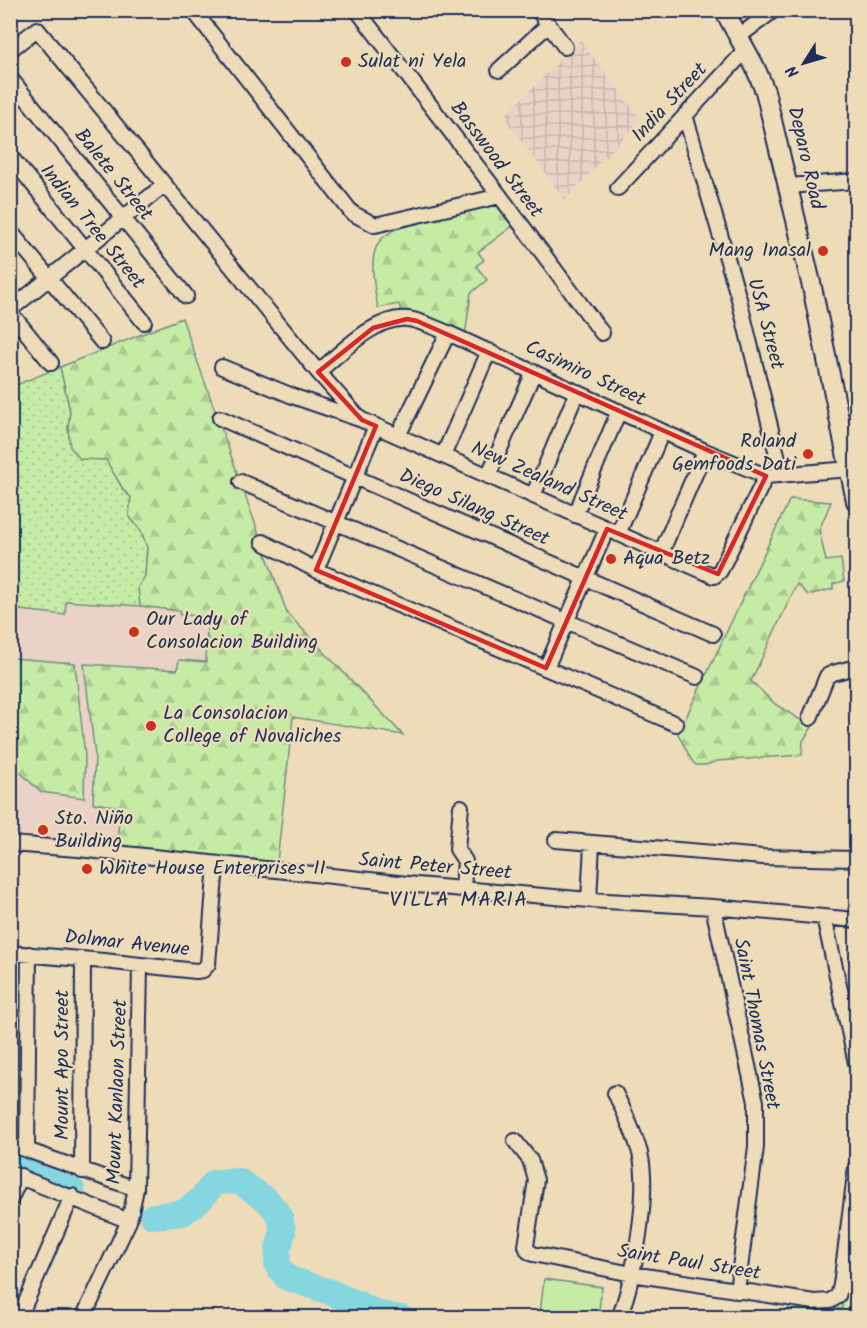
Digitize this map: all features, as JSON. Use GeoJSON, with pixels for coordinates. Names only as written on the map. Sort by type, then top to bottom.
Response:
{"type":"FeatureCollection","features":[{"type":"Feature","properties":{"kind":"main road","name":"Deparo Road"},"geometry":{"type":"LineString","coordinates":[[724,10],[765,91],[812,286],[856,501]]}},
{"type":"Feature","properties":{"kind":"street"},"geometry":{"type":"LineString","coordinates":[[193,10],[352,213],[375,225],[500,196]]}},
{"type":"Feature","properties":{"kind":"street","name":"Basswood Street"},"geometry":{"type":"LineString","coordinates":[[357,10],[602,333]]}},
{"type":"Feature","properties":{"kind":"street"},"geometry":{"type":"LineString","coordinates":[[538,10],[565,47]]}},
{"type":"Feature","properties":{"kind":"street","name":"India Street"},"geometry":{"type":"LineString","coordinates":[[620,185],[685,115],[742,44],[774,10]]}},
{"type":"Feature","properties":{"kind":"street"},"geometry":{"type":"LineString","coordinates":[[499,70],[548,25]]}},
{"type":"Feature","properties":{"kind":"street"},"geometry":{"type":"LineString","coordinates":[[10,50],[38,29],[318,372],[362,420]]}},
{"type":"Feature","properties":{"kind":"street","name":"Balete Street"},"geometry":{"type":"LineString","coordinates":[[10,78],[186,296]]}},
{"type":"Feature","properties":{"kind":"street","name":"USA Street"},"geometry":{"type":"LineString","coordinates":[[685,115],[739,299],[782,475]]}},
{"type":"Feature","properties":{"kind":"street","name":"Indian Tree Street"},"geometry":{"type":"LineString","coordinates":[[10,156],[144,322]]}},
{"type":"Feature","properties":{"kind":"street"},"geometry":{"type":"LineString","coordinates":[[788,186],[856,181]]}},
{"type":"Feature","properties":{"kind":"street"},"geometry":{"type":"LineString","coordinates":[[51,363],[10,311],[164,185]]}},
{"type":"Feature","properties":{"kind":"street"},"geometry":{"type":"LineString","coordinates":[[10,231],[102,342]]}},
{"type":"Feature","properties":{"kind":"street","name":"Casimiro Street"},"geometry":{"type":"LineString","coordinates":[[318,372],[374,328],[389,321],[407,319],[448,333],[662,432],[766,476],[850,469]]}},
{"type":"Feature","properties":{"kind":"street"},"geometry":{"type":"LineString","coordinates":[[398,436],[448,333]]}},
{"type":"Feature","properties":{"kind":"street"},"geometry":{"type":"LineString","coordinates":[[443,456],[489,351]]}},
{"type":"Feature","properties":{"kind":"street"},"geometry":{"type":"LineString","coordinates":[[222,366],[295,397],[362,420]]}},
{"type":"Feature","properties":{"kind":"street"},"geometry":{"type":"LineString","coordinates":[[488,476],[534,372]]}},
{"type":"Feature","properties":{"kind":"street"},"geometry":{"type":"LineString","coordinates":[[533,496],[577,392]]}},
{"type":"Feature","properties":{"kind":"street"},"geometry":{"type":"LineString","coordinates":[[575,515],[619,411]]}},
{"type":"Feature","properties":{"kind":"street","name":"Diego Silang Street"},"geometry":{"type":"LineString","coordinates":[[220,418],[713,634]]}},
{"type":"Feature","properties":{"kind":"street","name":"New Zealand Street"},"geometry":{"type":"LineString","coordinates":[[362,420],[714,576],[720,572],[766,476]]}},
{"type":"Feature","properties":{"kind":"street"},"geometry":{"type":"LineString","coordinates":[[315,570],[376,426]]}},
{"type":"Feature","properties":{"kind":"street"},"geometry":{"type":"LineString","coordinates":[[546,668],[585,578],[613,532],[662,432]]}},
{"type":"Feature","properties":{"kind":"street"},"geometry":{"type":"LineString","coordinates":[[661,553],[705,451]]}},
{"type":"Feature","properties":{"kind":"street"},"geometry":{"type":"LineString","coordinates":[[242,482],[697,677]]}},
{"type":"Feature","properties":{"kind":"street"},"geometry":{"type":"LineString","coordinates":[[263,542],[315,570],[676,724]]}},
{"type":"Feature","properties":{"kind":"street"},"geometry":{"type":"LineString","coordinates":[[810,718],[827,676],[856,667]]}},
{"type":"Feature","properties":{"kind":"street"},"geometry":{"type":"LineString","coordinates":[[461,807],[457,849],[465,861],[463,889]]}},
{"type":"Feature","properties":{"kind":"street"},"geometry":{"type":"LineString","coordinates":[[556,840],[763,857],[856,859]]}},
{"type":"Feature","properties":{"kind":"street","name":"Saint Peter Street"},"geometry":{"type":"LineString","coordinates":[[10,844],[463,889],[856,920]]}},
{"type":"Feature","properties":{"kind":"street"},"geometry":{"type":"LineString","coordinates":[[589,900],[592,844]]}},
{"type":"Feature","properties":{"kind":"street","name":"Dolmar Avenue"},"geometry":{"type":"LineString","coordinates":[[10,953],[203,970],[206,967],[216,864]]}},
{"type":"Feature","properties":{"kind":"street","name":"Saint Thomas Street"},"geometry":{"type":"LineString","coordinates":[[713,907],[756,1102],[756,1147],[737,1291]]}},
{"type":"Feature","properties":{"kind":"street"},"geometry":{"type":"LineString","coordinates":[[824,918],[856,1063]]}},
{"type":"Feature","properties":{"kind":"street"},"geometry":{"type":"LineString","coordinates":[[27,1150],[29,954]]}},
{"type":"Feature","properties":{"kind":"street","name":"Mount Apo Street"},"geometry":{"type":"LineString","coordinates":[[82,1171],[83,959]]}},
{"type":"Feature","properties":{"kind":"street","name":"Mount Kanlaon Street"},"geometry":{"type":"LineString","coordinates":[[83,1317],[129,1221],[136,1189],[140,965]]}},
{"type":"Feature","properties":{"kind":"street"},"geometry":{"type":"LineString","coordinates":[[615,1093],[628,1118],[640,1155],[644,1190],[632,1274],[619,1317]]}},
{"type":"Feature","properties":{"kind":"street","name":"Saint Paul Street"},"geometry":{"type":"LineString","coordinates":[[515,1141],[530,1160],[536,1180],[526,1246],[533,1254],[632,1274],[822,1303],[838,1296],[841,1285],[856,1167]]}},
{"type":"Feature","properties":{"kind":"street"},"geometry":{"type":"LineString","coordinates":[[10,1144],[136,1189]]}},
{"type":"Feature","properties":{"kind":"street"},"geometry":{"type":"LineString","coordinates":[[10,1200],[16,1174],[129,1221]]}},
{"type":"Feature","properties":{"kind":"street"},"geometry":{"type":"LineString","coordinates":[[19,1317],[72,1196]]}},
{"type":"Feature","properties":{"kind":"highlighted area"},"geometry":{"type":"Polygon","coordinates":[[[407,319],[417,321],[766,476],[718,574],[607,529],[546,668],[316,570],[376,426],[362,420],[318,372],[373,328],[407,319]]]}},
{"type":"Feature","properties":{"kind":"shaded area"},"geometry":{"type":"Polygon","coordinates":[[[580,40],[641,119],[565,200],[504,117],[580,40]]]}},
{"type":"Feature","properties":{"kind":"shaded area","name":"La Consolacion College of Novaliches"},"geometry":{"type":"Polygon","coordinates":[[[66,601],[203,612],[403,735],[293,717],[277,862],[11,838],[10,609],[65,615],[66,601]]]}},
{"type":"Feature","properties":{"kind":"green space"},"geometry":{"type":"Polygon","coordinates":[[[497,202],[514,225],[478,252],[484,260],[476,266],[487,280],[471,293],[465,336],[402,315],[399,304],[378,308],[373,258],[378,244],[386,235],[415,221],[497,202]]]}},
{"type":"Feature","properties":{"kind":"green space"},"geometry":{"type":"Polygon","coordinates":[[[182,318],[287,613],[403,735],[293,717],[277,862],[86,845],[87,836],[117,838],[121,807],[93,803],[95,756],[84,664],[177,670],[179,660],[206,662],[207,625],[205,616],[180,615],[180,611],[140,606],[138,587],[145,576],[147,547],[141,531],[129,516],[131,497],[124,491],[106,460],[80,459],[70,447],[68,428],[70,411],[60,367],[182,318]]]}},
{"type":"Feature","properties":{"kind":"green space"},"geometry":{"type":"Polygon","coordinates":[[[60,367],[70,411],[68,428],[80,459],[106,459],[124,491],[131,497],[129,516],[141,531],[147,547],[145,576],[139,587],[140,606],[66,601],[65,615],[11,609],[11,387],[60,367]]]}},
{"type":"Feature","properties":{"kind":"green space"},"geometry":{"type":"Polygon","coordinates":[[[790,499],[831,502],[819,530],[826,561],[841,559],[844,581],[833,584],[833,589],[808,595],[797,584],[751,681],[775,704],[812,727],[803,741],[802,755],[717,761],[706,765],[696,765],[678,734],[790,499]]]}},
{"type":"Feature","properties":{"kind":"green space"},"geometry":{"type":"Polygon","coordinates":[[[11,658],[75,663],[85,756],[84,798],[41,792],[11,764],[11,658]]]}},
{"type":"Feature","properties":{"kind":"green space"},"geometry":{"type":"Polygon","coordinates":[[[11,780],[18,797],[18,816],[11,815],[11,780]]]}},
{"type":"Feature","properties":{"kind":"green space"},"geometry":{"type":"Polygon","coordinates":[[[855,1201],[856,1317],[788,1318],[790,1303],[842,1309],[855,1201]]]}},
{"type":"Feature","properties":{"kind":"green space"},"geometry":{"type":"Polygon","coordinates":[[[544,1279],[602,1287],[598,1317],[563,1318],[540,1314],[544,1279]]]}},
{"type":"Feature","properties":{"kind":"waterway"},"geometry":{"type":"LineString","coordinates":[[10,1166],[72,1190]]}},
{"type":"Feature","properties":{"kind":"waterway"},"geometry":{"type":"LineString","coordinates":[[153,1216],[183,1213],[201,1199],[215,1182],[239,1181],[268,1201],[280,1216],[283,1232],[278,1249],[277,1265],[287,1278],[330,1292],[380,1314],[401,1318]]}},
{"type":"Feature","properties":{"kind":"place","name":"Sulat ni Yela"},"geometry":{"type":"Point","coordinates":[346,62]}},
{"type":"Feature","properties":{"kind":"place","name":"Mang Inasal"},"geometry":{"type":"Point","coordinates":[823,251]}},
{"type":"Feature","properties":{"kind":"place","name":"Roland Gemfoods Dati"},"geometry":{"type":"Point","coordinates":[808,454]}},
{"type":"Feature","properties":{"kind":"place","name":"Aqua Betz"},"geometry":{"type":"Point","coordinates":[611,559]}},
{"type":"Feature","properties":{"kind":"place","name":"Our Lady of Consolacion Building"},"geometry":{"type":"Point","coordinates":[134,632]}},
{"type":"Feature","properties":{"kind":"place","name":"La Consolacion College of Novaliches"},"geometry":{"type":"Point","coordinates":[151,726]}},
{"type":"Feature","properties":{"kind":"place","name":"Sto. Niño Building"},"geometry":{"type":"Point","coordinates":[43,830]}},
{"type":"Feature","properties":{"kind":"place","name":"White House Enterprises II"},"geometry":{"type":"Point","coordinates":[87,869]}},
{"type":"Feature","properties":{"kind":"district","name":"VILLA MARIA"},"geometry":{"type":"Point","coordinates":[459,900]}}]}
